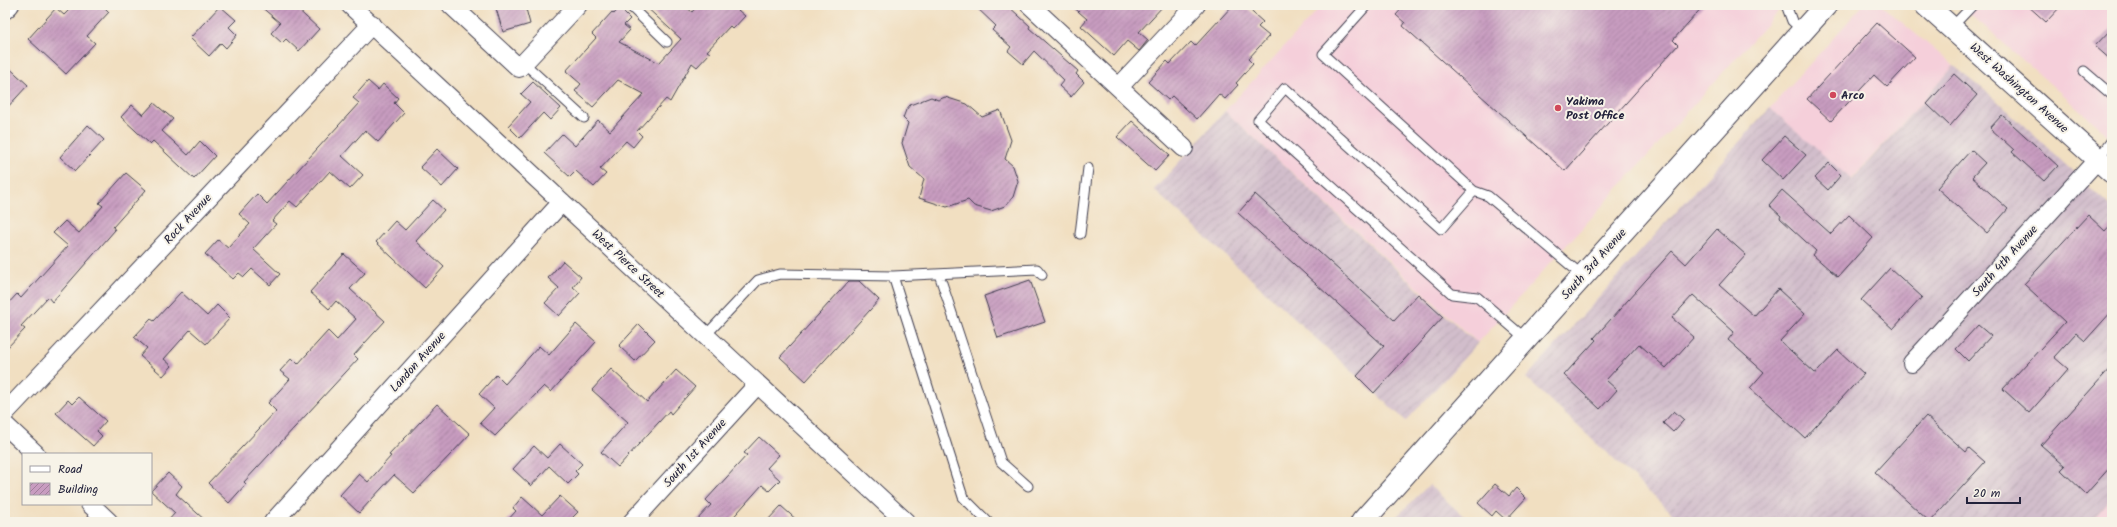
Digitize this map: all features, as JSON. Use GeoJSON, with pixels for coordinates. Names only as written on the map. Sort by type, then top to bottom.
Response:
{"type":"FeatureCollection","features":[{"type":"Feature","properties":{"kind":"street"},"geometry":{"type":"LineString","coordinates":[[5,10],[10,5]]}},
{"type":"Feature","properties":{"kind":"street","name":"West Pierce Street"},"geometry":{"type":"LineString","coordinates":[[350,5],[906,522]]}},
{"type":"Feature","properties":{"kind":"street"},"geometry":{"type":"LineString","coordinates":[[451,5],[519,68],[572,7]]}},
{"type":"Feature","properties":{"kind":"street"},"geometry":{"type":"LineString","coordinates":[[1030,5],[1184,148]]}},
{"type":"Feature","properties":{"kind":"street"},"geometry":{"type":"LineString","coordinates":[[1119,87],[1196,5]]}},
{"type":"Feature","properties":{"kind":"street","name":"South 3rd Avenue"},"geometry":{"type":"LineString","coordinates":[[1362,522],[1826,5]]}},
{"type":"Feature","properties":{"kind":"street","name":"West Washington Avenue"},"geometry":{"type":"LineString","coordinates":[[1926,5],[2105,165]]}},
{"type":"Feature","properties":{"kind":"street","name":"Rock Avenue"},"geometry":{"type":"LineString","coordinates":[[5,413],[372,24]]}},
{"type":"Feature","properties":{"kind":"street","name":"South 4th Avenue"},"geometry":{"type":"LineString","coordinates":[[1912,363],[2105,165]]}},
{"type":"Feature","properties":{"kind":"street","name":"Landon Avenue"},"geometry":{"type":"LineString","coordinates":[[273,522],[562,202]]}},
{"type":"Feature","properties":{"kind":"street","name":"South 1st Avenue"},"geometry":{"type":"LineString","coordinates":[[632,522],[757,385]]}},
{"type":"Feature","properties":{"kind":"street"},"geometry":{"type":"LineString","coordinates":[[5,425],[35,453]]}},
{"type":"Feature","properties":{"kind":"street"},"geometry":{"type":"LineString","coordinates":[[91,505],[110,522]]}},
{"type":"Feature","properties":{"kind":"lane"},"geometry":{"type":"LineString","coordinates":[[629,5],[668,42]]}},
{"type":"Feature","properties":{"kind":"lane"},"geometry":{"type":"LineString","coordinates":[[1367,5],[1323,54],[1474,191],[1488,196],[1583,276]]}},
{"type":"Feature","properties":{"kind":"lane"},"geometry":{"type":"LineString","coordinates":[[1786,5],[1792,21],[1802,31]]}},
{"type":"Feature","properties":{"kind":"lane"},"geometry":{"type":"LineString","coordinates":[[1951,28],[1973,5]]}},
{"type":"Feature","properties":{"kind":"lane"},"geometry":{"type":"LineString","coordinates":[[524,62],[584,118]]}},
{"type":"Feature","properties":{"kind":"lane"},"geometry":{"type":"LineString","coordinates":[[2084,70],[2112,95]]}},
{"type":"Feature","properties":{"kind":"lane"},"geometry":{"type":"LineString","coordinates":[[1474,191],[1441,229],[1284,88],[1258,120],[1452,294],[1477,297],[1526,339]]}},
{"type":"Feature","properties":{"kind":"lane"},"geometry":{"type":"LineString","coordinates":[[2105,165],[2112,140]]}},
{"type":"Feature","properties":{"kind":"lane"},"geometry":{"type":"LineString","coordinates":[[1080,234],[1088,168]]}},
{"type":"Feature","properties":{"kind":"lane"},"geometry":{"type":"LineString","coordinates":[[705,336],[758,280],[780,274],[893,276],[1037,269],[1042,275]]}},
{"type":"Feature","properties":{"kind":"lane"},"geometry":{"type":"LineString","coordinates":[[939,274],[1001,462],[1028,486]]}},
{"type":"Feature","properties":{"kind":"lane"},"geometry":{"type":"LineString","coordinates":[[893,276],[963,497],[988,522]]}},
{"type":"Feature","properties":{"kind":"shaded area"},"geometry":{"type":"Polygon","coordinates":[[[1322,5],[1784,5],[1478,343],[1225,111],[1322,5]]]}},
{"type":"Feature","properties":{"kind":"shaded area"},"geometry":{"type":"Polygon","coordinates":[[[1863,5],[1881,5],[1954,66],[1851,180],[1770,108],[1863,5]]]}},
{"type":"Feature","properties":{"kind":"shaded area"},"geometry":{"type":"Polygon","coordinates":[[[1960,5],[2112,5],[2112,14],[2110,16],[2112,19],[2112,138],[1960,5]]]}},
{"type":"Feature","properties":{"kind":"shaded area"},"geometry":{"type":"Polygon","coordinates":[[[1954,66],[1992,96],[2112,208],[2112,497],[2090,522],[1681,522],[1526,378],[1770,108],[1852,180],[1954,66]]]}},
{"type":"Feature","properties":{"kind":"shaded area"},"geometry":{"type":"Polygon","coordinates":[[[1225,111],[1465,333],[1478,343],[1406,421],[1154,190],[1225,111]]]}},
{"type":"Feature","properties":{"kind":"shaded area"},"geometry":{"type":"Polygon","coordinates":[[[1429,485],[1470,522],[1391,522],[1429,485]]]}},
{"type":"Feature","properties":{"kind":"shaded area"},"geometry":{"type":"Polygon","coordinates":[[[2112,497],[2112,522],[2090,522],[2112,497]]]}},
{"type":"Feature","properties":{"kind":"building"},"geometry":{"type":"Polygon","coordinates":[[[74,5],[102,5],[109,12],[87,36],[95,43],[66,74],[28,39],[56,8],[64,15],[74,5]]]}},
{"type":"Feature","properties":{"kind":"building"},"geometry":{"type":"Polygon","coordinates":[[[259,5],[293,5],[319,29],[299,51],[286,39],[282,43],[271,33],[280,23],[259,5]]]}},
{"type":"Feature","properties":{"kind":"building"},"geometry":{"type":"Polygon","coordinates":[[[495,5],[525,5],[530,24],[503,32],[495,5]]]}},
{"type":"Feature","properties":{"kind":"building"},"geometry":{"type":"Polygon","coordinates":[[[644,5],[684,5],[692,12],[698,5],[732,5],[745,16],[733,29],[730,26],[707,51],[710,53],[697,67],[692,63],[670,102],[666,99],[637,131],[642,136],[633,147],[626,141],[600,169],[606,174],[594,187],[576,171],[570,177],[544,153],[562,134],[575,146],[598,120],[610,131],[644,94],[618,80],[593,107],[575,91],[581,84],[566,71],[596,38],[592,34],[612,12],[614,14],[619,8],[630,19],[624,25],[630,30],[619,42],[659,63],[681,39],[644,5]]]}},
{"type":"Feature","properties":{"kind":"building"},"geometry":{"type":"Polygon","coordinates":[[[974,5],[1007,5],[1030,26],[1029,28],[1078,71],[1076,74],[1084,82],[1071,97],[1059,86],[1064,80],[1034,51],[1023,64],[1008,51],[1011,47],[992,30],[996,26],[974,5]]]}},
{"type":"Feature","properties":{"kind":"building"},"geometry":{"type":"Polygon","coordinates":[[[1071,5],[1164,5],[1139,32],[1148,40],[1139,51],[1127,41],[1114,56],[1081,26],[1087,19],[1071,5]]]}},
{"type":"Feature","properties":{"kind":"building"},"geometry":{"type":"Polygon","coordinates":[[[1233,5],[1244,5],[1263,22],[1258,27],[1269,36],[1248,59],[1253,64],[1236,83],[1238,85],[1225,99],[1219,94],[1197,119],[1172,96],[1168,100],[1148,82],[1167,61],[1170,64],[1191,42],[1195,46],[1233,5]]]}},
{"type":"Feature","properties":{"kind":"building","name":"Yakima Post Office"},"geometry":{"type":"Polygon","coordinates":[[[1405,5],[1704,5],[1673,40],[1678,45],[1565,171],[1403,26],[1405,23],[1396,15],[1405,5]]]}},
{"type":"Feature","properties":{"kind":"building"},"geometry":{"type":"Polygon","coordinates":[[[2027,5],[2062,5],[2046,22],[2027,5]]]}},
{"type":"Feature","properties":{"kind":"building"},"geometry":{"type":"Polygon","coordinates":[[[220,6],[236,20],[229,27],[237,35],[226,48],[221,43],[209,56],[190,38],[220,6]]]}},
{"type":"Feature","properties":{"kind":"building"},"geometry":{"type":"Polygon","coordinates":[[[1877,23],[1915,57],[1887,87],[1874,75],[1831,121],[1807,99],[1877,23]]]}},
{"type":"Feature","properties":{"kind":"building"},"geometry":{"type":"Polygon","coordinates":[[[2112,28],[2112,61],[2095,46],[2112,28]]]}},
{"type":"Feature","properties":{"kind":"building"},"geometry":{"type":"Polygon","coordinates":[[[5,64],[28,85],[5,110],[5,64]]]}},
{"type":"Feature","properties":{"kind":"building"},"geometry":{"type":"Polygon","coordinates":[[[1954,74],[1977,95],[1950,126],[1927,104],[1954,74]]]}},
{"type":"Feature","properties":{"kind":"building"},"geometry":{"type":"Polygon","coordinates":[[[368,81],[378,90],[383,84],[398,98],[394,103],[404,113],[378,142],[365,130],[342,156],[363,175],[350,189],[330,171],[297,207],[290,201],[272,221],[276,224],[253,249],[280,274],[270,285],[252,269],[244,277],[239,273],[233,279],[205,254],[218,240],[228,248],[250,224],[239,214],[257,194],[267,204],[359,103],[353,98],[368,81]]]}},
{"type":"Feature","properties":{"kind":"building"},"geometry":{"type":"Polygon","coordinates":[[[533,82],[561,108],[550,120],[543,113],[520,138],[508,126],[530,102],[521,94],[533,82]]]}},
{"type":"Feature","properties":{"kind":"building"},"geometry":{"type":"Polygon","coordinates":[[[931,97],[938,100],[945,97],[967,104],[982,117],[1000,110],[1011,140],[1005,159],[1013,166],[1018,181],[1013,197],[1005,206],[991,211],[974,206],[968,200],[947,207],[919,198],[924,179],[910,167],[902,143],[908,123],[903,118],[910,105],[931,97]]]}},
{"type":"Feature","properties":{"kind":"building"},"geometry":{"type":"Polygon","coordinates":[[[154,103],[173,119],[162,131],[188,155],[200,141],[215,156],[194,179],[153,141],[150,144],[121,117],[132,105],[143,115],[154,103]]]}},
{"type":"Feature","properties":{"kind":"building"},"geometry":{"type":"Polygon","coordinates":[[[2002,115],[2058,166],[2044,181],[2012,152],[2014,150],[1990,128],[2002,115]]]}},
{"type":"Feature","properties":{"kind":"building"},"geometry":{"type":"Polygon","coordinates":[[[1132,121],[1170,155],[1155,171],[1117,137],[1132,121]]]}},
{"type":"Feature","properties":{"kind":"building"},"geometry":{"type":"Polygon","coordinates":[[[88,125],[104,140],[75,171],[60,157],[88,125]]]}},
{"type":"Feature","properties":{"kind":"building"},"geometry":{"type":"Polygon","coordinates":[[[1784,136],[1806,155],[1783,180],[1762,160],[1784,136]]]}},
{"type":"Feature","properties":{"kind":"building"},"geometry":{"type":"Polygon","coordinates":[[[437,149],[458,169],[442,187],[420,167],[437,149]]]}},
{"type":"Feature","properties":{"kind":"building"},"geometry":{"type":"Polygon","coordinates":[[[1971,150],[1985,163],[1972,177],[2008,209],[1987,233],[1937,188],[1971,150]]]}},
{"type":"Feature","properties":{"kind":"building"},"geometry":{"type":"Polygon","coordinates":[[[1829,163],[1841,175],[1828,190],[1815,178],[1829,163]]]}},
{"type":"Feature","properties":{"kind":"building"},"geometry":{"type":"Polygon","coordinates":[[[126,173],[146,190],[113,227],[115,230],[52,302],[48,297],[21,326],[25,329],[5,350],[5,307],[17,294],[21,298],[68,246],[53,233],[65,221],[79,233],[103,206],[99,203],[126,173]]]}},
{"type":"Feature","properties":{"kind":"building"},"geometry":{"type":"Polygon","coordinates":[[[1782,190],[1831,234],[1849,215],[1873,238],[1838,277],[1813,255],[1816,251],[1780,218],[1781,216],[1769,205],[1782,190]]]}},
{"type":"Feature","properties":{"kind":"building"},"geometry":{"type":"Polygon","coordinates":[[[1255,194],[1394,320],[1418,294],[1443,317],[1374,393],[1357,376],[1384,346],[1238,213],[1255,194]]]}},
{"type":"Feature","properties":{"kind":"building"},"geometry":{"type":"Polygon","coordinates":[[[433,200],[444,210],[416,241],[444,267],[425,288],[376,242],[395,221],[405,230],[433,200]]]}},
{"type":"Feature","properties":{"kind":"building"},"geometry":{"type":"Polygon","coordinates":[[[2088,215],[2105,231],[2112,223],[2112,311],[2085,341],[2076,333],[2054,357],[2068,369],[2029,413],[2003,389],[2065,322],[2024,284],[2088,215]]]}},
{"type":"Feature","properties":{"kind":"building"},"geometry":{"type":"Polygon","coordinates":[[[1717,229],[1746,255],[1719,285],[1754,316],[1778,289],[1805,314],[1780,341],[1815,373],[1838,350],[1864,374],[1805,438],[1750,388],[1764,372],[1728,340],[1734,332],[1693,295],[1672,318],[1694,337],[1666,368],[1639,344],[1606,380],[1617,390],[1600,409],[1564,375],[1596,340],[1594,338],[1672,251],[1686,264],[1717,229]]]}},
{"type":"Feature","properties":{"kind":"building"},"geometry":{"type":"Polygon","coordinates":[[[344,254],[365,273],[350,289],[385,321],[354,355],[358,359],[244,482],[246,484],[229,503],[208,483],[276,411],[268,403],[290,379],[280,371],[292,358],[298,364],[328,331],[337,340],[356,319],[336,301],[329,309],[310,292],[344,254]]]}},
{"type":"Feature","properties":{"kind":"building"},"geometry":{"type":"Polygon","coordinates":[[[563,261],[581,277],[573,287],[580,293],[559,316],[545,303],[559,288],[548,278],[563,261]]]}},
{"type":"Feature","properties":{"kind":"building"},"geometry":{"type":"Polygon","coordinates":[[[1890,268],[1922,297],[1893,329],[1861,300],[1890,268]]]}},
{"type":"Feature","properties":{"kind":"building"},"geometry":{"type":"Polygon","coordinates":[[[1030,280],[1045,322],[998,338],[984,296],[1030,280]]]}},
{"type":"Feature","properties":{"kind":"building"},"geometry":{"type":"Polygon","coordinates":[[[849,281],[859,281],[879,300],[806,381],[780,357],[849,281]]]}},
{"type":"Feature","properties":{"kind":"building"},"geometry":{"type":"Polygon","coordinates":[[[181,292],[207,316],[217,305],[230,318],[206,344],[190,330],[164,359],[172,366],[163,376],[140,356],[147,348],[134,337],[151,319],[154,321],[181,292]]]}},
{"type":"Feature","properties":{"kind":"building"},"geometry":{"type":"Polygon","coordinates":[[[576,324],[596,342],[551,392],[544,386],[495,436],[480,423],[494,408],[479,394],[496,375],[505,384],[539,346],[549,355],[576,324]]]}},
{"type":"Feature","properties":{"kind":"building"},"geometry":{"type":"Polygon","coordinates":[[[639,324],[655,340],[635,361],[619,346],[639,324]]]}},
{"type":"Feature","properties":{"kind":"building"},"geometry":{"type":"Polygon","coordinates":[[[1978,325],[1991,336],[1968,361],[1956,349],[1978,325]]]}},
{"type":"Feature","properties":{"kind":"building"},"geometry":{"type":"Polygon","coordinates":[[[2112,366],[2112,465],[2086,494],[2061,470],[2065,466],[2041,445],[2112,366]]]}},
{"type":"Feature","properties":{"kind":"building"},"geometry":{"type":"Polygon","coordinates":[[[611,369],[647,402],[676,370],[695,387],[671,414],[669,411],[618,467],[601,452],[628,422],[592,390],[611,369]]]}},
{"type":"Feature","properties":{"kind":"building"},"geometry":{"type":"Polygon","coordinates":[[[79,397],[106,421],[97,431],[102,436],[93,446],[56,413],[68,400],[72,404],[79,397]]]}},
{"type":"Feature","properties":{"kind":"building"},"geometry":{"type":"Polygon","coordinates":[[[437,404],[470,434],[414,493],[394,475],[359,513],[340,495],[359,474],[368,482],[391,456],[389,455],[437,404]]]}},
{"type":"Feature","properties":{"kind":"building"},"geometry":{"type":"Polygon","coordinates":[[[1674,411],[1684,420],[1673,432],[1663,423],[1674,411]]]}},
{"type":"Feature","properties":{"kind":"building"},"geometry":{"type":"Polygon","coordinates":[[[1926,416],[1966,452],[1969,448],[1985,462],[1930,522],[1875,472],[1926,416]]]}},
{"type":"Feature","properties":{"kind":"building"},"geometry":{"type":"Polygon","coordinates":[[[759,437],[779,455],[767,468],[780,480],[769,491],[762,485],[729,522],[695,522],[711,505],[706,500],[747,455],[744,453],[759,437]]]}},
{"type":"Feature","properties":{"kind":"building"},"geometry":{"type":"Polygon","coordinates":[[[560,444],[582,464],[575,471],[578,474],[568,484],[549,466],[531,486],[513,469],[534,446],[547,458],[560,444]]]}},
{"type":"Feature","properties":{"kind":"building"},"geometry":{"type":"Polygon","coordinates":[[[168,473],[182,486],[176,494],[207,522],[167,522],[175,513],[152,492],[152,490],[168,473]]]}},
{"type":"Feature","properties":{"kind":"building"},"geometry":{"type":"Polygon","coordinates":[[[1495,484],[1509,496],[1516,488],[1526,498],[1506,520],[1496,511],[1492,516],[1478,503],[1495,484]]]}},
{"type":"Feature","properties":{"kind":"building"},"geometry":{"type":"Polygon","coordinates":[[[560,496],[578,512],[568,522],[506,522],[516,511],[513,508],[522,497],[542,515],[560,496]]]}},
{"type":"Feature","properties":{"kind":"building"},"geometry":{"type":"Polygon","coordinates":[[[781,506],[799,522],[766,522],[781,506]]]}},
{"type":"Feature","properties":{"kind":"place","name":"Arco"},"geometry":{"type":"Point","coordinates":[1833,95]}},
{"type":"Feature","properties":{"kind":"place","name":"Yakima Post Office"},"geometry":{"type":"Point","coordinates":[1558,108]}}]}
